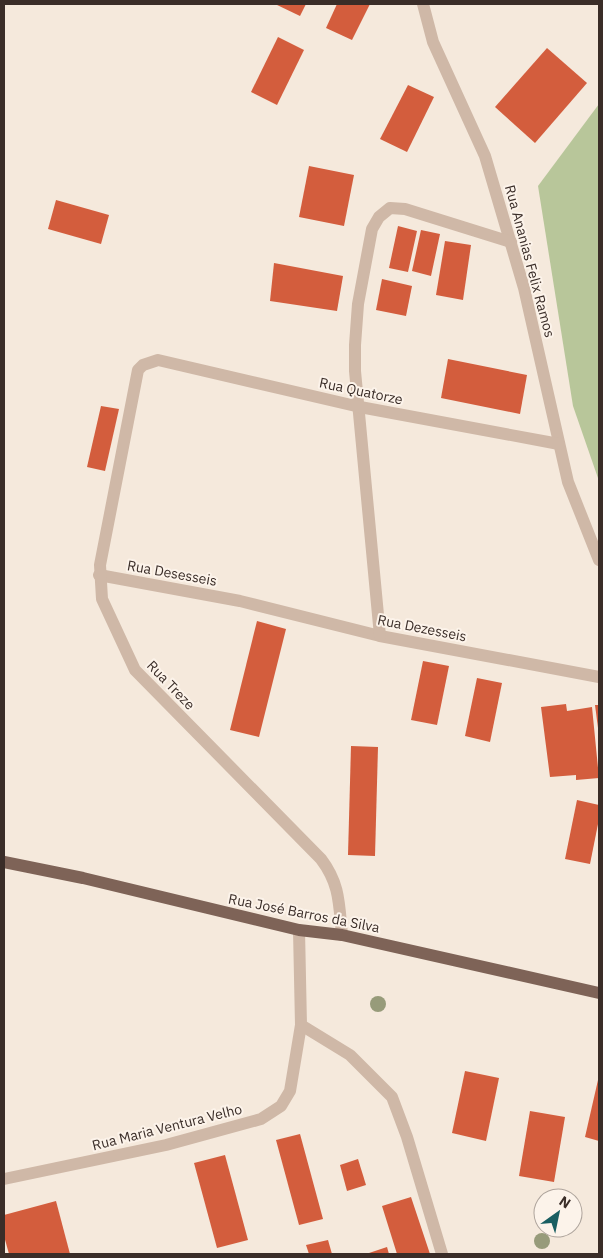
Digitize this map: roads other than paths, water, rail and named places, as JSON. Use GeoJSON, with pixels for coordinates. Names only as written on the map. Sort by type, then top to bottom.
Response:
{"type":"FeatureCollection","features":[{"type":"Feature","properties":{"kind":"main road","name":"Rua José Barros da Silva"},"geometry":{"type":"LineString","coordinates":[[4,862],[83,878],[299,930],[342,934],[599,993]]}},
{"type":"Feature","properties":{"kind":"street","name":"Rua Ananias Felix Ramos"},"geometry":{"type":"LineString","coordinates":[[423,4],[433,42],[485,156],[524,288],[568,482],[599,560]]}},
{"type":"Feature","properties":{"kind":"street"},"geometry":{"type":"LineString","coordinates":[[380,636],[360,407],[355,371],[358,304],[372,229],[379,217],[390,208],[405,209],[510,242]]}},
{"type":"Feature","properties":{"kind":"street","name":"Rua Quatorze"},"geometry":{"type":"LineString","coordinates":[[158,360],[360,407],[559,444]]}},
{"type":"Feature","properties":{"kind":"street","name":"Rua Treze"},"geometry":{"type":"LineString","coordinates":[[158,360],[143,365],[137,376],[99,576],[102,599],[135,670],[321,858],[331,872],[338,891],[342,934]]}},
{"type":"Feature","properties":{"kind":"street","name":"Rua Desesseis"},"geometry":{"type":"LineString","coordinates":[[99,576],[240,601]]}},
{"type":"Feature","properties":{"kind":"street","name":"Rua Dezesseis"},"geometry":{"type":"LineString","coordinates":[[240,601],[380,636],[599,677]]}},
{"type":"Feature","properties":{"kind":"street","name":"Rua Maria Ventura Velho"},"geometry":{"type":"LineString","coordinates":[[4,1179],[166,1145],[261,1119],[281,1106],[290,1091],[301,1026],[299,930]]}},
{"type":"Feature","properties":{"kind":"street"},"geometry":{"type":"LineString","coordinates":[[301,1026],[362,1064],[392,1098],[407,1137],[442,1254]]}}]}
